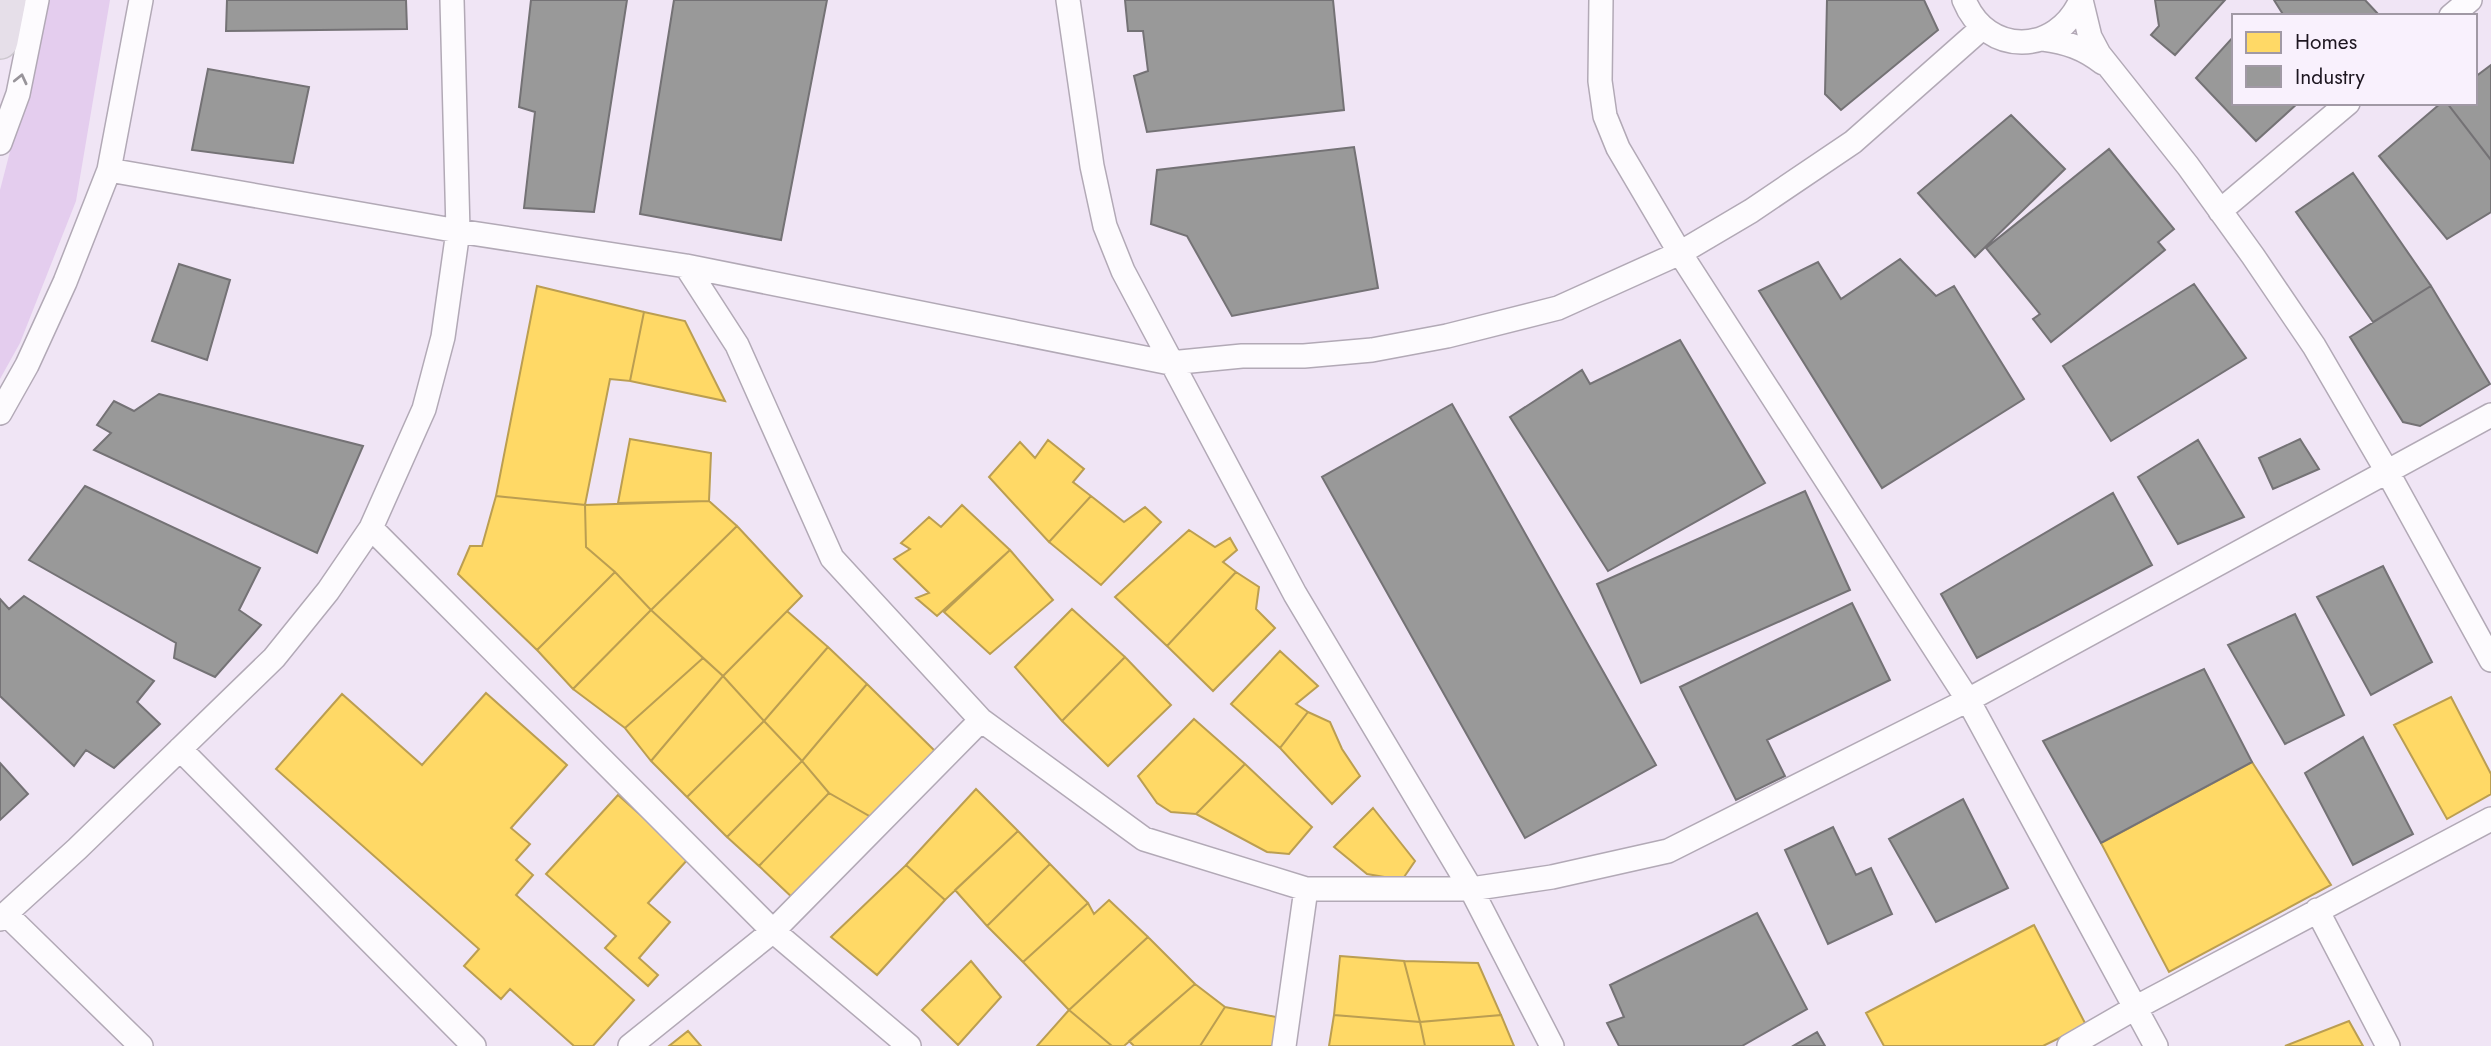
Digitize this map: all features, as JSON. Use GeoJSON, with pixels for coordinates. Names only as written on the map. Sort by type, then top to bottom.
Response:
{"type":"FeatureCollection","features":[{"type":"Feature","properties":{"kind":"highway"},"geometry":{"type":"LineString","coordinates":[[0,41],[8,0]]}},
{"type":"Feature","properties":{"kind":"street"},"geometry":{"type":"LineString","coordinates":[[0,143],[18,94],[37,0]]}},
{"type":"Feature","properties":{"kind":"street"},"geometry":{"type":"LineString","coordinates":[[0,413],[27,365],[65,282],[109,170],[141,0]]}},
{"type":"Feature","properties":{"kind":"street"},"geometry":{"type":"LineString","coordinates":[[141,1046],[3,917],[77,849],[274,657],[328,591],[371,528],[424,409],[443,337],[458,231],[453,0]]}},
{"type":"Feature","properties":{"kind":"street"},"geometry":{"type":"LineString","coordinates":[[1068,0],[1092,166],[1105,226],[1123,271],[1295,594],[1471,889],[1552,1046]]}},
{"type":"Feature","properties":{"kind":"street"},"geometry":{"type":"LineString","coordinates":[[1601,0],[1600,81],[1605,116],[1618,148],[1680,253],[1968,700],[2156,1046]]}},
{"type":"Feature","properties":{"kind":"street"},"geometry":{"type":"LineString","coordinates":[[1964,0],[1969,12],[1982,28],[1996,36],[2011,41],[2043,39],[2065,42],[2080,48],[2111,69]]}},
{"type":"Feature","properties":{"kind":"street"},"geometry":{"type":"LineString","coordinates":[[2043,39],[2066,24],[2081,0]]}},
{"type":"Feature","properties":{"kind":"street"},"geometry":{"type":"LineString","coordinates":[[2081,0],[2090,37],[2111,69],[2188,166],[2314,346],[2388,473],[2491,660]]}},
{"type":"Feature","properties":{"kind":"street"},"geometry":{"type":"LineString","coordinates":[[2453,14],[2470,0]]}},
{"type":"Feature","properties":{"kind":"street"},"geometry":{"type":"LineString","coordinates":[[109,170],[458,231],[686,266],[1170,363],[1242,356],[1304,356],[1372,350],[1447,336],[1558,308],[1680,253],[1751,211],[1853,142],[1982,28]]}},
{"type":"Feature","properties":{"kind":"street"},"geometry":{"type":"LineString","coordinates":[[2220,211],[2346,105]]}},
{"type":"Feature","properties":{"kind":"street"},"geometry":{"type":"LineString","coordinates":[[686,266],[737,345],[832,558],[981,720],[1144,839],[1306,889],[1471,889],[1552,877],[1668,851],[1968,700],[2491,415]]}},
{"type":"Feature","properties":{"kind":"street"},"geometry":{"type":"LineString","coordinates":[[371,528],[773,931],[909,1046]]}},
{"type":"Feature","properties":{"kind":"street"},"geometry":{"type":"LineString","coordinates":[[630,1046],[773,931],[981,720]]}},
{"type":"Feature","properties":{"kind":"street"},"geometry":{"type":"LineString","coordinates":[[180,749],[474,1046]]}},
{"type":"Feature","properties":{"kind":"street"},"geometry":{"type":"LineString","coordinates":[[2069,1046],[2317,910],[2491,819]]}},
{"type":"Feature","properties":{"kind":"street"},"geometry":{"type":"LineString","coordinates":[[1284,1046],[1306,889]]}},
{"type":"Feature","properties":{"kind":"street"},"geometry":{"type":"LineString","coordinates":[[2317,910],[2388,1046]]}},
{"type":"Feature","properties":{"kind":"shaded area"},"geometry":{"type":"Polygon","coordinates":[[[47,0],[110,0],[76,201],[20,343],[0,379],[0,190],[46,13],[47,0]]]}},
{"type":"Feature","properties":{"kind":"building: Homes"},"geometry":{"type":"Polygon","coordinates":[[[537,286],[644,312],[630,381],[610,379],[585,505],[496,496],[537,286]]]}},
{"type":"Feature","properties":{"kind":"building: Homes"},"geometry":{"type":"Polygon","coordinates":[[[644,312],[685,321],[725,401],[630,381],[644,312]]]}},
{"type":"Feature","properties":{"kind":"building: Homes"},"geometry":{"type":"Polygon","coordinates":[[[630,439],[711,453],[709,501],[618,503],[630,439]]]}},
{"type":"Feature","properties":{"kind":"building: Homes"},"geometry":{"type":"Polygon","coordinates":[[[1048,440],[1084,469],[1073,482],[1091,496],[1049,542],[989,477],[1020,442],[1035,458],[1048,440]]]}},
{"type":"Feature","properties":{"kind":"building: Homes"},"geometry":{"type":"Polygon","coordinates":[[[496,496],[585,505],[586,547],[615,572],[537,650],[458,574],[470,546],[482,546],[496,496]]]}},
{"type":"Feature","properties":{"kind":"building: Homes"},"geometry":{"type":"Polygon","coordinates":[[[1091,496],[1124,522],[1145,507],[1161,522],[1101,585],[1049,542],[1091,496]]]}},
{"type":"Feature","properties":{"kind":"building: Homes"},"geometry":{"type":"Polygon","coordinates":[[[709,501],[737,526],[651,610],[615,572],[586,547],[585,505],[709,501]]]}},
{"type":"Feature","properties":{"kind":"building: Homes"},"geometry":{"type":"Polygon","coordinates":[[[962,505],[1010,550],[937,616],[916,598],[929,593],[894,559],[910,549],[901,543],[929,517],[941,527],[962,505]]]}},
{"type":"Feature","properties":{"kind":"building: Homes"},"geometry":{"type":"Polygon","coordinates":[[[737,526],[802,596],[723,676],[651,610],[737,526]]]}},
{"type":"Feature","properties":{"kind":"building: Homes"},"geometry":{"type":"Polygon","coordinates":[[[1189,530],[1215,547],[1230,538],[1237,550],[1223,562],[1236,572],[1167,646],[1115,597],[1189,530]]]}},
{"type":"Feature","properties":{"kind":"building: Homes"},"geometry":{"type":"Polygon","coordinates":[[[1010,550],[1053,600],[990,654],[944,612],[1010,550]]]}},
{"type":"Feature","properties":{"kind":"building: Homes"},"geometry":{"type":"Polygon","coordinates":[[[615,572],[651,610],[573,689],[537,650],[615,572]]]}},
{"type":"Feature","properties":{"kind":"building: Homes"},"geometry":{"type":"Polygon","coordinates":[[[1236,572],[1259,587],[1256,609],[1275,628],[1213,691],[1167,646],[1236,572]]]}},
{"type":"Feature","properties":{"kind":"building: Homes"},"geometry":{"type":"Polygon","coordinates":[[[1072,609],[1125,657],[1062,721],[1015,667],[1072,609]]]}},
{"type":"Feature","properties":{"kind":"building: Homes"},"geometry":{"type":"Polygon","coordinates":[[[651,610],[703,658],[625,728],[573,689],[651,610]]]}},
{"type":"Feature","properties":{"kind":"building: Homes"},"geometry":{"type":"Polygon","coordinates":[[[787,611],[828,647],[764,721],[723,676],[787,611]]]}},
{"type":"Feature","properties":{"kind":"building: Homes"},"geometry":{"type":"Polygon","coordinates":[[[828,647],[867,684],[802,761],[764,721],[828,647]]]}},
{"type":"Feature","properties":{"kind":"building: Homes"},"geometry":{"type":"Polygon","coordinates":[[[1280,651],[1318,686],[1296,704],[1308,712],[1280,748],[1231,704],[1280,651]]]}},
{"type":"Feature","properties":{"kind":"building: Homes"},"geometry":{"type":"Polygon","coordinates":[[[1125,657],[1171,705],[1108,766],[1062,721],[1125,657]]]}},
{"type":"Feature","properties":{"kind":"building: Homes"},"geometry":{"type":"Polygon","coordinates":[[[703,658],[723,676],[651,761],[625,728],[703,658]]]}},
{"type":"Feature","properties":{"kind":"building: Homes"},"geometry":{"type":"Polygon","coordinates":[[[723,676],[764,721],[687,797],[651,761],[723,676]]]}},
{"type":"Feature","properties":{"kind":"building: Homes"},"geometry":{"type":"Polygon","coordinates":[[[867,684],[935,751],[871,817],[829,793],[802,761],[867,684]]]}},
{"type":"Feature","properties":{"kind":"building: Homes"},"geometry":{"type":"Polygon","coordinates":[[[486,693],[567,765],[511,828],[530,844],[516,860],[533,875],[516,895],[634,1000],[593,1046],[574,1046],[510,989],[501,999],[464,966],[479,949],[276,769],[342,694],[422,765],[486,693]]]}},
{"type":"Feature","properties":{"kind":"building: Homes"},"geometry":{"type":"Polygon","coordinates":[[[2451,697],[2491,774],[2491,794],[2447,819],[2394,725],[2451,697]]]}},
{"type":"Feature","properties":{"kind":"building: Homes"},"geometry":{"type":"Polygon","coordinates":[[[1308,712],[1330,722],[1342,749],[1360,776],[1332,804],[1280,748],[1308,712]]]}},
{"type":"Feature","properties":{"kind":"building: Homes"},"geometry":{"type":"Polygon","coordinates":[[[1194,719],[1245,764],[1196,814],[1171,812],[1157,803],[1138,776],[1194,719]]]}},
{"type":"Feature","properties":{"kind":"building: Homes"},"geometry":{"type":"Polygon","coordinates":[[[764,721],[802,761],[727,837],[687,797],[764,721]]]}},
{"type":"Feature","properties":{"kind":"building: Homes"},"geometry":{"type":"Polygon","coordinates":[[[802,761],[829,793],[759,866],[727,837],[802,761]]]}},
{"type":"Feature","properties":{"kind":"building: Homes"},"geometry":{"type":"Polygon","coordinates":[[[2252,762],[2331,885],[2169,972],[2101,843],[2252,762]]]}},
{"type":"Feature","properties":{"kind":"building: Homes"},"geometry":{"type":"Polygon","coordinates":[[[1245,764],[1312,827],[1289,854],[1267,852],[1196,814],[1245,764]]]}},
{"type":"Feature","properties":{"kind":"building: Homes"},"geometry":{"type":"Polygon","coordinates":[[[976,789],[1018,831],[945,900],[906,865],[976,789]]]}},
{"type":"Feature","properties":{"kind":"building: Homes"},"geometry":{"type":"Polygon","coordinates":[[[829,793],[871,817],[796,901],[759,866],[829,793]]]}},
{"type":"Feature","properties":{"kind":"building: Homes"},"geometry":{"type":"Polygon","coordinates":[[[618,795],[689,858],[648,903],[670,922],[639,958],[658,975],[648,986],[605,948],[616,936],[546,874],[618,795]]]}},
{"type":"Feature","properties":{"kind":"building: Homes"},"geometry":{"type":"Polygon","coordinates":[[[1373,808],[1415,861],[1402,880],[1367,874],[1334,847],[1373,808]]]}},
{"type":"Feature","properties":{"kind":"building: Homes"},"geometry":{"type":"Polygon","coordinates":[[[1018,831],[1050,864],[987,926],[955,890],[1018,831]]]}},
{"type":"Feature","properties":{"kind":"building: Homes"},"geometry":{"type":"Polygon","coordinates":[[[1050,864],[1088,903],[1023,962],[987,926],[1050,864]]]}},
{"type":"Feature","properties":{"kind":"building: Homes"},"geometry":{"type":"Polygon","coordinates":[[[906,865],[945,900],[877,975],[831,937],[906,865]]]}},
{"type":"Feature","properties":{"kind":"building: Homes"},"geometry":{"type":"Polygon","coordinates":[[[1109,900],[1148,937],[1069,1010],[1023,962],[1088,903],[1094,914],[1109,900]]]}},
{"type":"Feature","properties":{"kind":"building: Homes"},"geometry":{"type":"Polygon","coordinates":[[[2034,925],[2086,1025],[2043,1046],[1884,1046],[1866,1013],[2034,925]]]}},
{"type":"Feature","properties":{"kind":"building: Homes"},"geometry":{"type":"Polygon","coordinates":[[[1148,937],[1195,984],[1124,1046],[1112,1046],[1069,1010],[1148,937]]]}},
{"type":"Feature","properties":{"kind":"building: Homes"},"geometry":{"type":"Polygon","coordinates":[[[1340,956],[1404,961],[1420,1022],[1334,1015],[1340,956]]]}},
{"type":"Feature","properties":{"kind":"building: Homes"},"geometry":{"type":"Polygon","coordinates":[[[971,961],[1001,997],[958,1045],[922,1010],[971,961]]]}},
{"type":"Feature","properties":{"kind":"building: Homes"},"geometry":{"type":"Polygon","coordinates":[[[1404,961],[1478,963],[1501,1015],[1420,1022],[1404,961]]]}},
{"type":"Feature","properties":{"kind":"building: Homes"},"geometry":{"type":"Polygon","coordinates":[[[1195,984],[1225,1007],[1200,1046],[1134,1046],[1129,1041],[1195,984]]]}},
{"type":"Feature","properties":{"kind":"building: Homes"},"geometry":{"type":"Polygon","coordinates":[[[1225,1007],[1281,1018],[1275,1046],[1200,1046],[1225,1007]]]}},
{"type":"Feature","properties":{"kind":"building: Homes"},"geometry":{"type":"Polygon","coordinates":[[[1069,1010],[1112,1046],[1037,1046],[1069,1010]]]}},
{"type":"Feature","properties":{"kind":"building: Homes"},"geometry":{"type":"Polygon","coordinates":[[[1334,1015],[1420,1022],[1425,1046],[1329,1046],[1334,1015]]]}},
{"type":"Feature","properties":{"kind":"building: Homes"},"geometry":{"type":"Polygon","coordinates":[[[1501,1015],[1514,1046],[1425,1046],[1420,1022],[1501,1015]]]}},
{"type":"Feature","properties":{"kind":"building: Homes"},"geometry":{"type":"Polygon","coordinates":[[[2349,1021],[2363,1046],[2285,1046],[2349,1021]]]}},
{"type":"Feature","properties":{"kind":"building: Homes"},"geometry":{"type":"Polygon","coordinates":[[[688,1031],[701,1046],[669,1046],[688,1031]]]}},
{"type":"Feature","properties":{"kind":"building: Industry"},"geometry":{"type":"Polygon","coordinates":[[[227,0],[406,0],[407,29],[226,31],[227,0]]]}},
{"type":"Feature","properties":{"kind":"building: Industry"},"geometry":{"type":"Polygon","coordinates":[[[531,0],[627,0],[594,212],[524,208],[535,112],[519,107],[531,0]]]}},
{"type":"Feature","properties":{"kind":"building: Industry"},"geometry":{"type":"Polygon","coordinates":[[[674,0],[827,0],[781,240],[640,214],[674,0]]]}},
{"type":"Feature","properties":{"kind":"building: Industry"},"geometry":{"type":"Polygon","coordinates":[[[1125,0],[1333,0],[1344,110],[1147,132],[1134,76],[1148,71],[1143,31],[1128,31],[1125,0]]]}},
{"type":"Feature","properties":{"kind":"building: Industry"},"geometry":{"type":"Polygon","coordinates":[[[1827,0],[1924,0],[1938,30],[1841,110],[1825,94],[1827,0]]]}},
{"type":"Feature","properties":{"kind":"building: Industry"},"geometry":{"type":"Polygon","coordinates":[[[2155,0],[2225,0],[2175,55],[2151,35],[2159,26],[2155,0]]]}},
{"type":"Feature","properties":{"kind":"building: Industry"},"geometry":{"type":"Polygon","coordinates":[[[2274,0],[2365,0],[2378,14],[2283,14],[2274,0]]]}},
{"type":"Feature","properties":{"kind":"building: Industry"},"geometry":{"type":"Polygon","coordinates":[[[2232,38],[2232,105],[2296,105],[2256,141],[2196,78],[2232,38]]]}},
{"type":"Feature","properties":{"kind":"building: Industry"},"geometry":{"type":"Polygon","coordinates":[[[2491,65],[2491,160],[2449,105],[2477,105],[2477,76],[2491,65]]]}},
{"type":"Feature","properties":{"kind":"building: Industry"},"geometry":{"type":"Polygon","coordinates":[[[208,69],[309,87],[293,163],[192,150],[208,69]]]}},
{"type":"Feature","properties":{"kind":"building: Industry"},"geometry":{"type":"Polygon","coordinates":[[[2439,105],[2449,105],[2491,160],[2491,212],[2447,239],[2379,156],[2439,105]]]}},
{"type":"Feature","properties":{"kind":"building: Industry"},"geometry":{"type":"Polygon","coordinates":[[[2011,115],[2065,169],[1975,257],[1918,193],[2011,115]]]}},
{"type":"Feature","properties":{"kind":"building: Industry"},"geometry":{"type":"Polygon","coordinates":[[[1354,147],[1378,288],[1232,316],[1187,236],[1151,224],[1157,170],[1354,147]]]}},
{"type":"Feature","properties":{"kind":"building: Industry"},"geometry":{"type":"Polygon","coordinates":[[[2109,149],[2174,229],[2158,242],[2165,250],[2051,342],[2033,319],[2040,314],[1986,248],[2109,149]]]}},
{"type":"Feature","properties":{"kind":"building: Industry"},"geometry":{"type":"Polygon","coordinates":[[[2353,173],[2431,286],[2373,322],[2296,212],[2353,173]]]}},
{"type":"Feature","properties":{"kind":"building: Industry"},"geometry":{"type":"Polygon","coordinates":[[[1900,259],[1936,296],[1954,286],[2024,399],[1882,488],[1759,291],[1818,262],[1841,299],[1900,259]]]}},
{"type":"Feature","properties":{"kind":"building: Industry"},"geometry":{"type":"Polygon","coordinates":[[[179,264],[230,280],[207,360],[152,341],[179,264]]]}},
{"type":"Feature","properties":{"kind":"building: Industry"},"geometry":{"type":"Polygon","coordinates":[[[2194,284],[2246,358],[2111,441],[2063,366],[2194,284]]]}},
{"type":"Feature","properties":{"kind":"building: Industry"},"geometry":{"type":"Polygon","coordinates":[[[2431,286],[2490,384],[2420,426],[2403,422],[2350,337],[2431,286]]]}},
{"type":"Feature","properties":{"kind":"building: Industry"},"geometry":{"type":"Polygon","coordinates":[[[1680,340],[1765,483],[1608,571],[1510,417],[1582,370],[1590,384],[1680,340]]]}},
{"type":"Feature","properties":{"kind":"building: Industry"},"geometry":{"type":"Polygon","coordinates":[[[159,394],[363,446],[317,553],[94,450],[111,433],[97,425],[114,401],[134,411],[159,394]]]}},
{"type":"Feature","properties":{"kind":"building: Industry"},"geometry":{"type":"Polygon","coordinates":[[[1452,404],[1656,765],[1525,838],[1322,477],[1452,404]]]}},
{"type":"Feature","properties":{"kind":"building: Industry"},"geometry":{"type":"Polygon","coordinates":[[[2300,439],[2319,469],[2273,489],[2259,458],[2300,439]]]}},
{"type":"Feature","properties":{"kind":"building: Industry"},"geometry":{"type":"Polygon","coordinates":[[[2198,440],[2244,517],[2178,544],[2138,477],[2198,440]]]}},
{"type":"Feature","properties":{"kind":"building: Industry"},"geometry":{"type":"Polygon","coordinates":[[[85,486],[260,568],[239,610],[261,625],[215,677],[174,658],[176,643],[29,560],[85,486]]]}},
{"type":"Feature","properties":{"kind":"building: Industry"},"geometry":{"type":"Polygon","coordinates":[[[1805,491],[1850,590],[1641,683],[1597,584],[1805,491]]]}},
{"type":"Feature","properties":{"kind":"building: Industry"},"geometry":{"type":"Polygon","coordinates":[[[2113,493],[2152,565],[1977,658],[1941,594],[2113,493]]]}},
{"type":"Feature","properties":{"kind":"building: Industry"},"geometry":{"type":"Polygon","coordinates":[[[2383,566],[2432,662],[2371,695],[2317,597],[2383,566]]]}},
{"type":"Feature","properties":{"kind":"building: Industry"},"geometry":{"type":"Polygon","coordinates":[[[24,596],[154,681],[137,702],[160,724],[114,768],[86,750],[74,766],[0,696],[0,599],[9,609],[24,596]]]}},
{"type":"Feature","properties":{"kind":"building: Industry"},"geometry":{"type":"Polygon","coordinates":[[[1852,603],[1890,680],[1767,740],[1785,776],[1736,800],[1680,687],[1852,603]]]}},
{"type":"Feature","properties":{"kind":"building: Industry"},"geometry":{"type":"Polygon","coordinates":[[[2295,614],[2344,715],[2285,744],[2228,645],[2295,614]]]}},
{"type":"Feature","properties":{"kind":"building: Industry"},"geometry":{"type":"Polygon","coordinates":[[[2204,669],[2252,762],[2101,843],[2043,741],[2204,669]]]}},
{"type":"Feature","properties":{"kind":"building: Industry"},"geometry":{"type":"Polygon","coordinates":[[[2363,737],[2413,834],[2353,865],[2305,773],[2363,737]]]}},
{"type":"Feature","properties":{"kind":"building: Industry"},"geometry":{"type":"Polygon","coordinates":[[[0,763],[28,794],[0,820],[0,763]]]}},
{"type":"Feature","properties":{"kind":"building: Industry"},"geometry":{"type":"Polygon","coordinates":[[[1963,799],[2008,888],[1936,922],[1889,839],[1963,799]]]}},
{"type":"Feature","properties":{"kind":"building: Industry"},"geometry":{"type":"Polygon","coordinates":[[[1833,827],[1856,875],[1871,868],[1892,914],[1828,944],[1785,850],[1833,827]]]}},
{"type":"Feature","properties":{"kind":"building: Industry"},"geometry":{"type":"Polygon","coordinates":[[[1757,913],[1807,1009],[1742,1046],[1619,1046],[1607,1023],[1624,1017],[1610,985],[1757,913]]]}},
{"type":"Feature","properties":{"kind":"building: Industry"},"geometry":{"type":"Polygon","coordinates":[[[1817,1032],[1825,1046],[1793,1046],[1817,1032]]]}}]}
